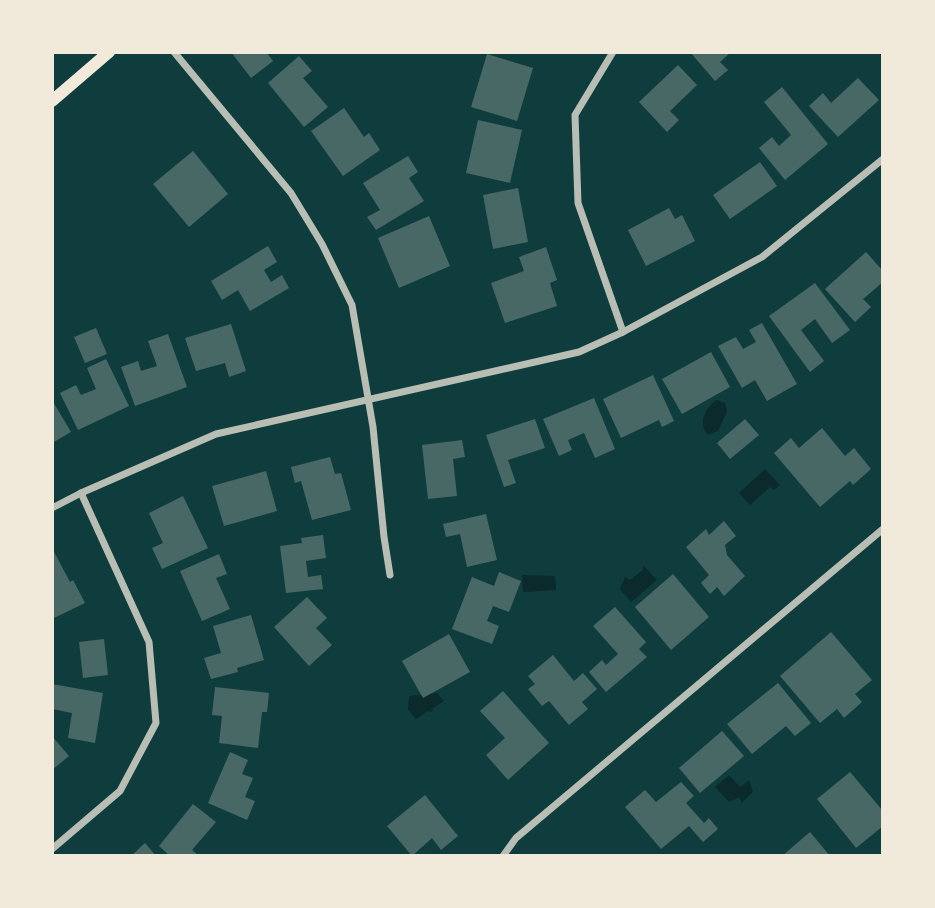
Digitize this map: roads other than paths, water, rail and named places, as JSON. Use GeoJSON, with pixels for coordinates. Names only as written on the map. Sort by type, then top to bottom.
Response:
{"type":"FeatureCollection","features":[{"type":"Feature","properties":{"kind":"main road"},"geometry":{"type":"LineString","coordinates":[[52,101],[110,52]]}},
{"type":"Feature","properties":{"kind":"street"},"geometry":{"type":"LineString","coordinates":[[174,52],[291,193],[322,244],[352,305],[369,400],[390,575]]}},
{"type":"Feature","properties":{"kind":"street"},"geometry":{"type":"LineString","coordinates":[[613,52],[575,116],[578,202],[623,332]]}},
{"type":"Feature","properties":{"kind":"street"},"geometry":{"type":"LineString","coordinates":[[52,509],[81,493],[216,434],[579,352],[623,332],[762,257],[883,159]]}},
{"type":"Feature","properties":{"kind":"street"},"geometry":{"type":"LineString","coordinates":[[52,849],[120,791],[156,723],[149,642],[81,493]]}},
{"type":"Feature","properties":{"kind":"street"},"geometry":{"type":"LineString","coordinates":[[503,856],[516,838],[883,529]]}},
{"type":"Feature","properties":{"kind":"water"},"geometry":{"type":"Polygon","coordinates":[[[717,400],[725,403],[727,412],[718,431],[708,435],[703,427],[704,416],[717,400]]]}},
{"type":"Feature","properties":{"kind":"water"},"geometry":{"type":"Polygon","coordinates":[[[765,469],[780,485],[774,490],[770,487],[750,505],[739,493],[765,469]]]}},
{"type":"Feature","properties":{"kind":"water"},"geometry":{"type":"Polygon","coordinates":[[[643,565],[657,580],[631,602],[620,589],[625,577],[630,580],[643,570],[643,565]]]}},
{"type":"Feature","properties":{"kind":"water"},"geometry":{"type":"Polygon","coordinates":[[[522,575],[555,576],[556,590],[523,592],[522,575]]]}},
{"type":"Feature","properties":{"kind":"water"},"geometry":{"type":"Polygon","coordinates":[[[437,693],[444,701],[433,708],[432,712],[428,711],[416,719],[408,710],[409,696],[437,693]]]}},
{"type":"Feature","properties":{"kind":"water"},"geometry":{"type":"Polygon","coordinates":[[[729,775],[740,787],[749,780],[753,792],[742,803],[739,797],[729,802],[715,787],[729,775]]]}}]}
